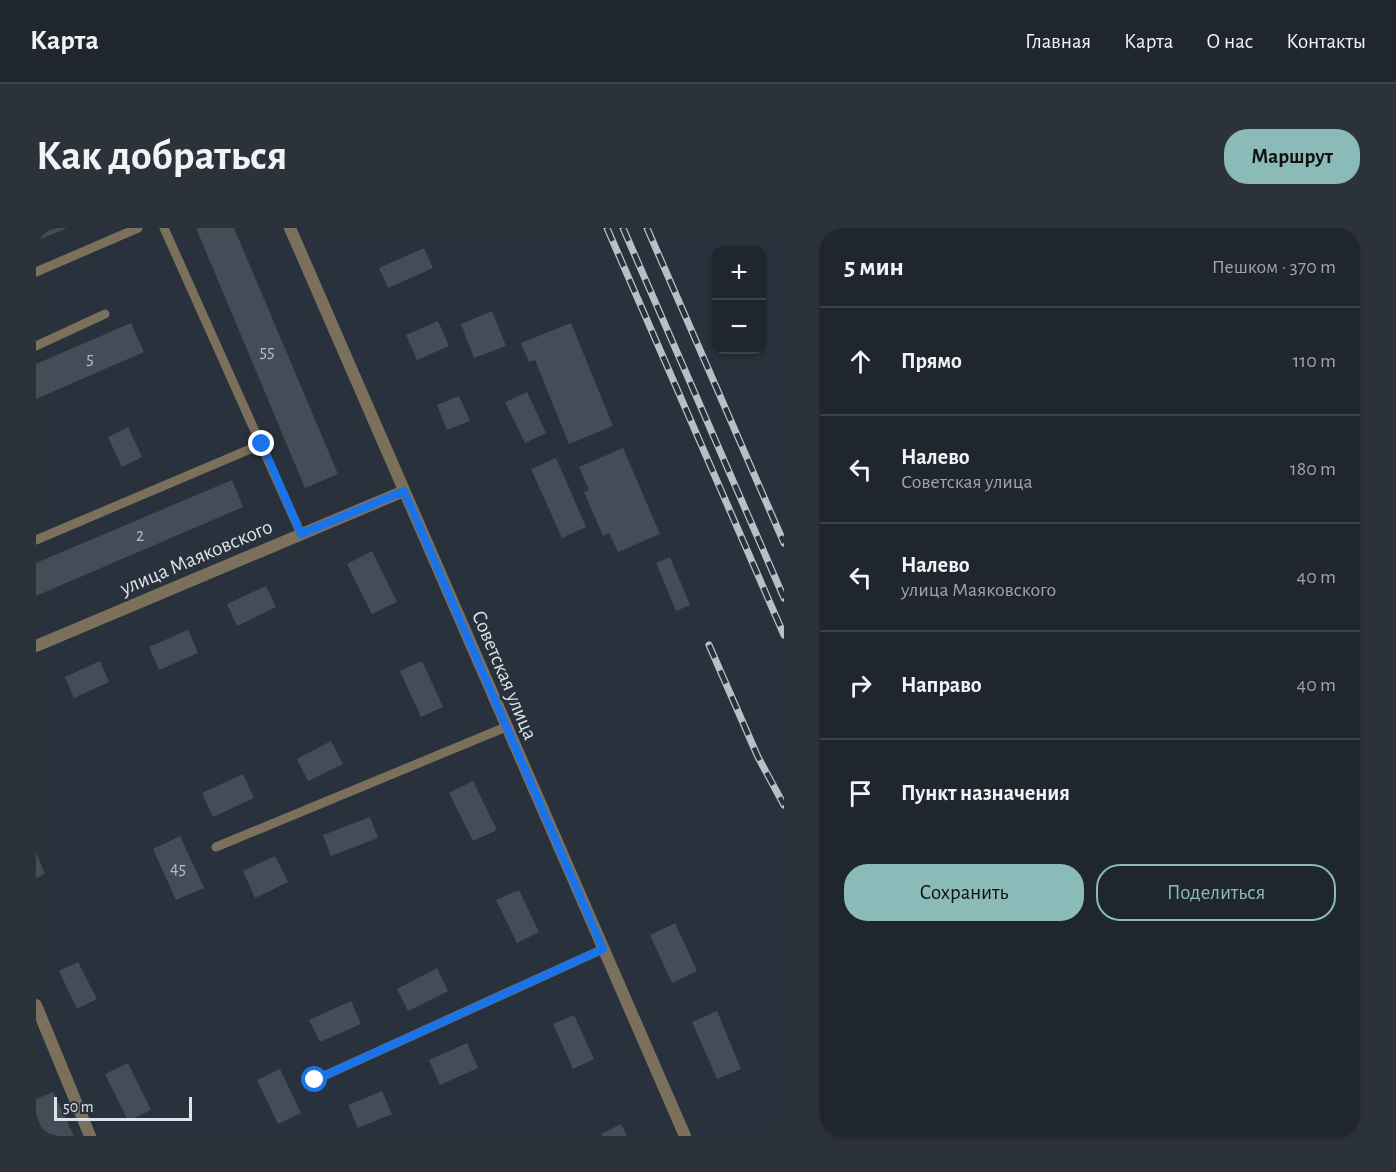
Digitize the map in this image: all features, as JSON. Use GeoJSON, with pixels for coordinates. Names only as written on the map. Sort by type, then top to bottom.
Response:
{"type":"FeatureCollection","features":[{"type":"Feature","properties":{"kind":"street","name":"Советская улица"},"geometry":{"type":"LineString","coordinates":[[290,228],[685,1136]]}},
{"type":"Feature","properties":{"kind":"street","name":"улица Маяковского"},"geometry":{"type":"LineString","coordinates":[[36,645],[404,491]]}},
{"type":"Feature","properties":{"kind":"street"},"geometry":{"type":"LineString","coordinates":[[36,1005],[90,1136]]}},
{"type":"Feature","properties":{"kind":"lane"},"geometry":{"type":"LineString","coordinates":[[36,272],[138,228]]}},
{"type":"Feature","properties":{"kind":"lane"},"geometry":{"type":"LineString","coordinates":[[164,228],[301,534]]}},
{"type":"Feature","properties":{"kind":"lane"},"geometry":{"type":"LineString","coordinates":[[36,346],[105,314]]}},
{"type":"Feature","properties":{"kind":"lane"},"geometry":{"type":"LineString","coordinates":[[36,540],[262,444]]}},
{"type":"Feature","properties":{"kind":"lane"},"geometry":{"type":"LineString","coordinates":[[216,848],[506,727]]}},
{"type":"Feature","properties":{"kind":"lane"},"geometry":{"type":"LineString","coordinates":[[315,1080],[603,949]]}},
{"type":"Feature","properties":{"kind":"building"},"geometry":{"type":"Polygon","coordinates":[[[36,228],[67,228],[36,241],[36,228]]]}},
{"type":"Feature","properties":{"kind":"building"},"geometry":{"type":"Polygon","coordinates":[[[196,228],[234,228],[338,474],[305,488],[196,228]]]}},
{"type":"Feature","properties":{"kind":"building"},"geometry":{"type":"Polygon","coordinates":[[[424,248],[433,268],[388,288],[379,268],[424,248]]]}},
{"type":"Feature","properties":{"kind":"building"},"geometry":{"type":"Polygon","coordinates":[[[492,311],[506,346],[474,358],[461,324],[492,311]]]}},
{"type":"Feature","properties":{"kind":"building"},"geometry":{"type":"Polygon","coordinates":[[[438,321],[449,346],[417,360],[406,335],[438,321]]]}},
{"type":"Feature","properties":{"kind":"building"},"geometry":{"type":"Polygon","coordinates":[[[131,323],[144,352],[36,399],[36,364],[131,323]]]}},
{"type":"Feature","properties":{"kind":"building"},"geometry":{"type":"Polygon","coordinates":[[[571,323],[613,426],[569,444],[535,360],[529,362],[521,343],[571,323]]]}},
{"type":"Feature","properties":{"kind":"building"},"geometry":{"type":"Polygon","coordinates":[[[527,392],[546,433],[525,443],[505,402],[527,392]]]}},
{"type":"Feature","properties":{"kind":"building"},"geometry":{"type":"Polygon","coordinates":[[[459,396],[470,421],[447,430],[437,405],[459,396]]]}},
{"type":"Feature","properties":{"kind":"building"},"geometry":{"type":"Polygon","coordinates":[[[128,427],[142,457],[122,467],[108,437],[128,427]]]}},
{"type":"Feature","properties":{"kind":"building"},"geometry":{"type":"Polygon","coordinates":[[[623,448],[660,534],[618,552],[609,533],[603,536],[584,492],[589,490],[579,467],[623,448]]]}},
{"type":"Feature","properties":{"kind":"building"},"geometry":{"type":"Polygon","coordinates":[[[556,458],[586,527],[562,538],[531,469],[556,458]]]}},
{"type":"Feature","properties":{"kind":"building"},"geometry":{"type":"Polygon","coordinates":[[[232,480],[243,507],[36,596],[36,563],[232,480]]]}},
{"type":"Feature","properties":{"kind":"building"},"geometry":{"type":"Polygon","coordinates":[[[372,551],[397,602],[372,614],[347,564],[372,551]]]}},
{"type":"Feature","properties":{"kind":"building"},"geometry":{"type":"Polygon","coordinates":[[[670,557],[690,605],[676,611],[656,563],[670,557]]]}},
{"type":"Feature","properties":{"kind":"building"},"geometry":{"type":"Polygon","coordinates":[[[266,586],[276,607],[237,626],[227,604],[266,586]]]}},
{"type":"Feature","properties":{"kind":"building"},"geometry":{"type":"Polygon","coordinates":[[[188,630],[198,653],[159,670],[149,647],[188,630]]]}},
{"type":"Feature","properties":{"kind":"building"},"geometry":{"type":"Polygon","coordinates":[[[100,661],[109,682],[74,698],[65,677],[100,661]]]}},
{"type":"Feature","properties":{"kind":"building"},"geometry":{"type":"Polygon","coordinates":[[[422,661],[443,707],[421,717],[400,671],[422,661]]]}},
{"type":"Feature","properties":{"kind":"building"},"geometry":{"type":"Polygon","coordinates":[[[331,741],[343,764],[308,781],[297,759],[331,741]]]}},
{"type":"Feature","properties":{"kind":"building"},"geometry":{"type":"Polygon","coordinates":[[[243,774],[254,798],[213,817],[202,793],[243,774]]]}},
{"type":"Feature","properties":{"kind":"building"},"geometry":{"type":"Polygon","coordinates":[[[473,781],[497,830],[473,841],[449,793],[473,781]]]}},
{"type":"Feature","properties":{"kind":"building"},"geometry":{"type":"Polygon","coordinates":[[[370,817],[378,838],[331,856],[323,835],[370,817]]]}},
{"type":"Feature","properties":{"kind":"building"},"geometry":{"type":"Polygon","coordinates":[[[180,836],[204,888],[176,900],[153,849],[180,836]]]}},
{"type":"Feature","properties":{"kind":"building"},"geometry":{"type":"Polygon","coordinates":[[[36,852],[45,874],[36,878],[36,852]]]}},
{"type":"Feature","properties":{"kind":"building"},"geometry":{"type":"Polygon","coordinates":[[[275,856],[288,882],[255,898],[243,871],[275,856]]]}},
{"type":"Feature","properties":{"kind":"building"},"geometry":{"type":"Polygon","coordinates":[[[519,890],[539,932],[517,943],[496,900],[519,890]]]}},
{"type":"Feature","properties":{"kind":"building"},"geometry":{"type":"Polygon","coordinates":[[[675,923],[697,971],[672,983],[650,935],[675,923]]]}},
{"type":"Feature","properties":{"kind":"building"},"geometry":{"type":"Polygon","coordinates":[[[78,962],[97,999],[77,1009],[59,971],[78,962]]]}},
{"type":"Feature","properties":{"kind":"building"},"geometry":{"type":"Polygon","coordinates":[[[437,968],[448,991],[408,1011],[397,989],[437,968]]]}},
{"type":"Feature","properties":{"kind":"building"},"geometry":{"type":"Polygon","coordinates":[[[351,1001],[361,1024],[320,1042],[309,1020],[351,1001]]]}},
{"type":"Feature","properties":{"kind":"building"},"geometry":{"type":"Polygon","coordinates":[[[717,1011],[741,1069],[717,1079],[692,1022],[717,1011]]]}},
{"type":"Feature","properties":{"kind":"building"},"geometry":{"type":"Polygon","coordinates":[[[574,1015],[594,1059],[573,1069],[553,1024],[574,1015]]]}},
{"type":"Feature","properties":{"kind":"building"},"geometry":{"type":"Polygon","coordinates":[[[467,1043],[478,1068],[440,1085],[429,1060],[467,1043]]]}},
{"type":"Feature","properties":{"kind":"building"},"geometry":{"type":"Polygon","coordinates":[[[128,1063],[151,1110],[128,1121],[105,1074],[128,1063]]]}},
{"type":"Feature","properties":{"kind":"building"},"geometry":{"type":"Polygon","coordinates":[[[280,1069],[301,1113],[278,1124],[257,1080],[280,1069]]]}},
{"type":"Feature","properties":{"kind":"building"},"geometry":{"type":"Polygon","coordinates":[[[382,1091],[392,1114],[358,1128],[348,1105],[382,1091]]]}},
{"type":"Feature","properties":{"kind":"building"},"geometry":{"type":"Polygon","coordinates":[[[53,1092],[74,1136],[45,1136],[36,1115],[36,1099],[53,1092]]]}},
{"type":"Feature","properties":{"kind":"building"},"geometry":{"type":"Polygon","coordinates":[[[621,1124],[627,1136],[602,1136],[601,1134],[621,1124]]]}},
{"type":"Feature","properties":{"kind":"railway"},"geometry":{"type":"LineString","coordinates":[[607,228],[784,635]]}},
{"type":"Feature","properties":{"kind":"railway"},"geometry":{"type":"LineString","coordinates":[[623,228],[784,598]]}},
{"type":"Feature","properties":{"kind":"railway"},"geometry":{"type":"LineString","coordinates":[[647,228],[784,543]]}},
{"type":"Feature","properties":{"kind":"railway"},"geometry":{"type":"LineString","coordinates":[[709,645],[758,757],[784,805]]}},
{"type":"Feature","properties":{"kind":"route"},"geometry":{"type":"LineString","coordinates":[[262,444],[301,534],[404,491],[603,949],[315,1080]]}}]}
